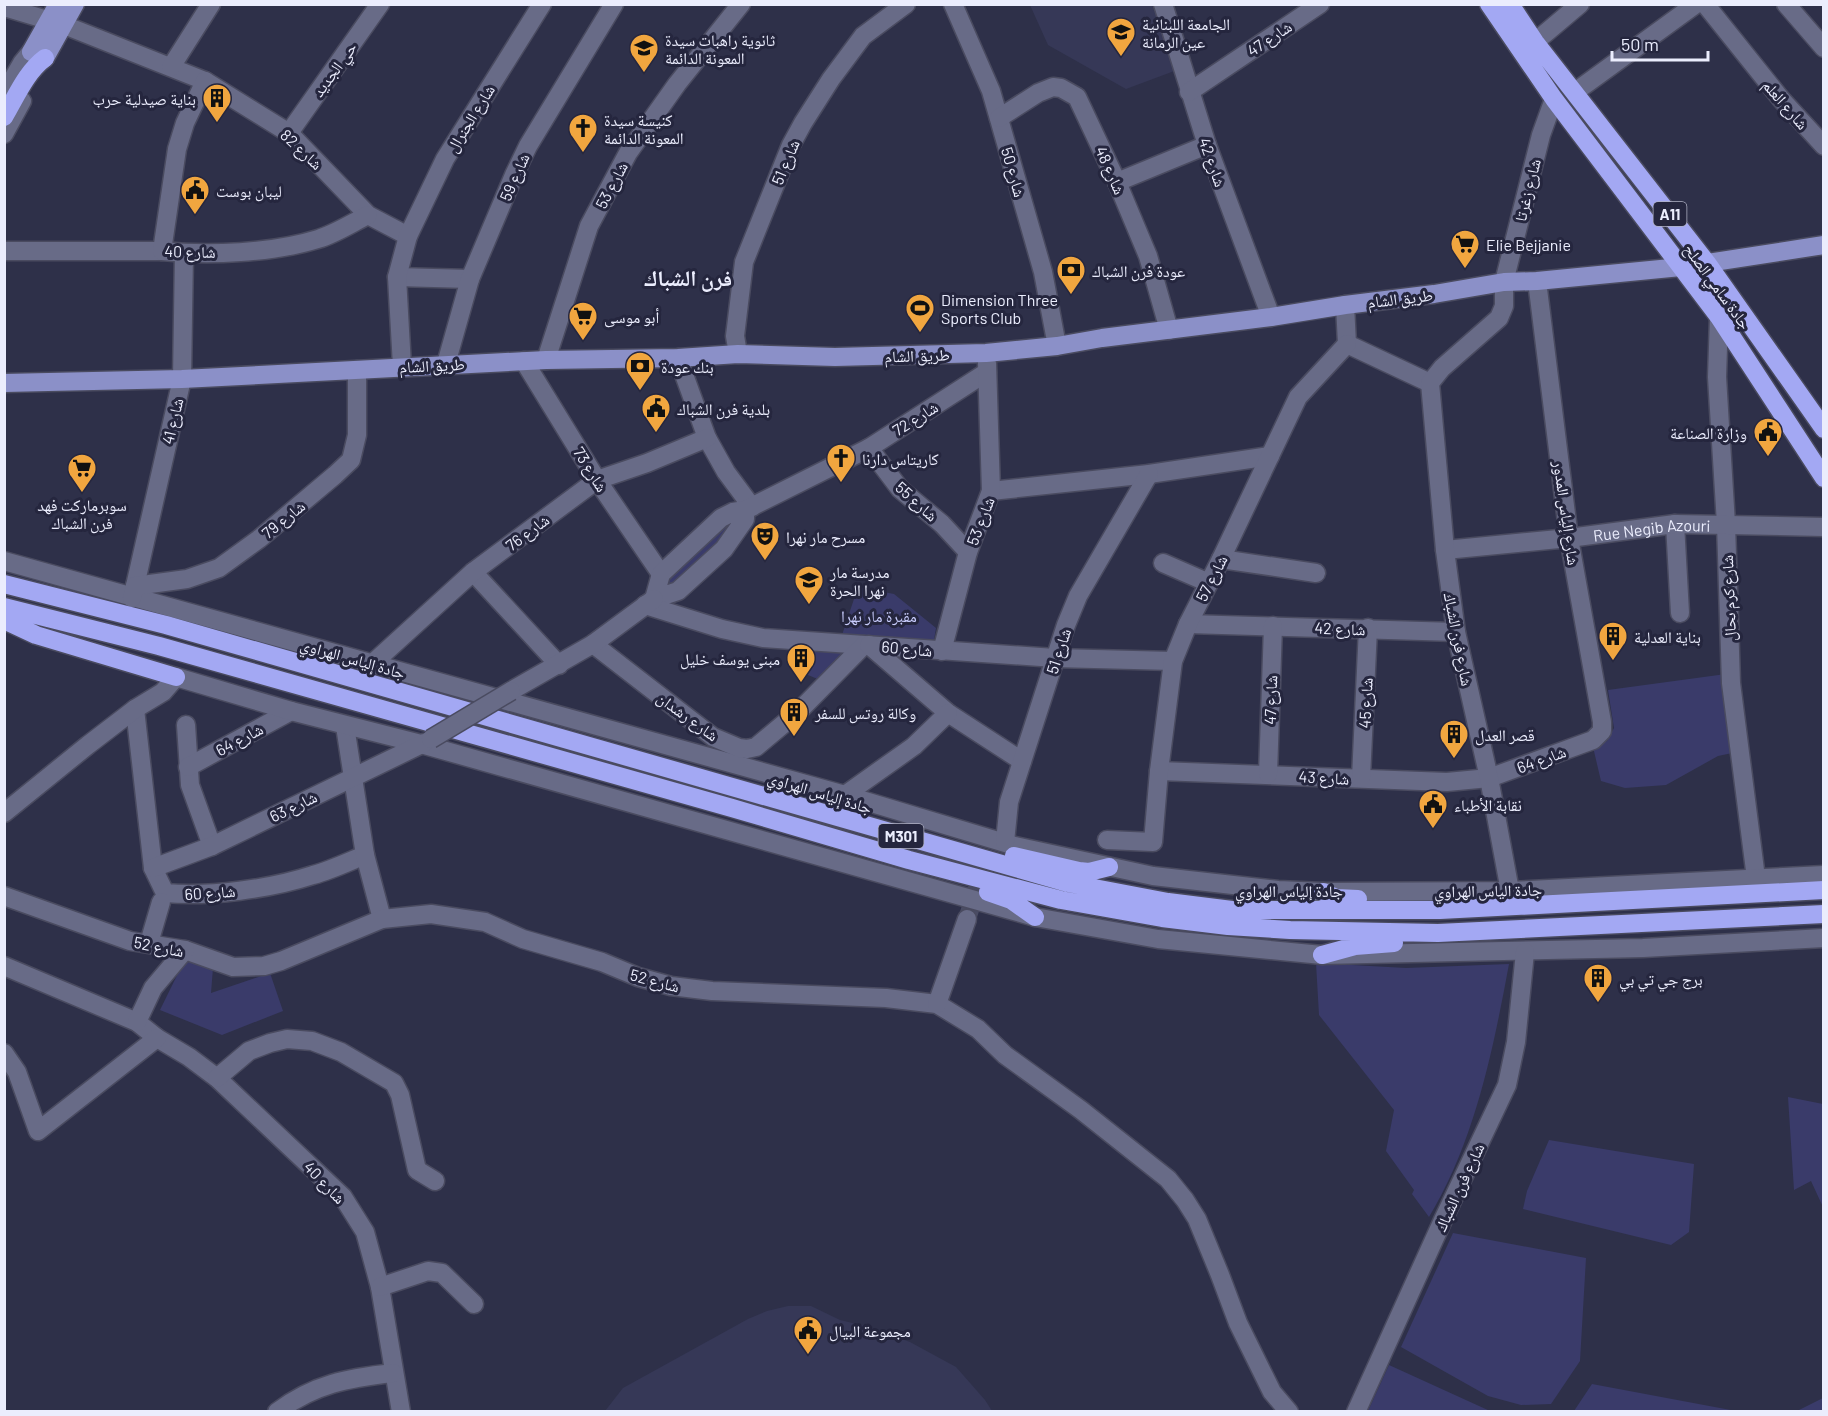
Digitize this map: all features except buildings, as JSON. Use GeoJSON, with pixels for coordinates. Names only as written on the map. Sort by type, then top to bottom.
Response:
{"type":"FeatureCollection","features":[{"type":"Feature","properties":{"kind":"highway","name":"جادة سامي الصلح"},"geometry":{"type":"LineString","coordinates":[[1489,4],[1554,99],[1719,317],[1824,478]]}},
{"type":"Feature","properties":{"kind":"highway","name":"جادة سامي الصلح"},"geometry":{"type":"LineString","coordinates":[[1510,4],[1535,42],[1707,263],[1823,427]]}},
{"type":"Feature","properties":{"kind":"highway"},"geometry":{"type":"LineString","coordinates":[[4,117],[9,94],[38,55]]}},
{"type":"Feature","properties":{"kind":"highway","name":"جادة إلياس الهراوي"},"geometry":{"type":"LineString","coordinates":[[4,584],[166,625],[1068,883],[1168,902],[1232,910],[1440,910],[1824,890]]}},
{"type":"Feature","properties":{"kind":"highway","name":"M301"},"geometry":{"type":"LineString","coordinates":[[4,607],[170,649],[721,804],[909,860],[1061,900],[1162,918],[1228,926],[1290,930],[1438,933],[1824,914]]}},
{"type":"Feature","properties":{"kind":"highway"},"geometry":{"type":"LineString","coordinates":[[4,620],[36,635],[176,677]]}},
{"type":"Feature","properties":{"kind":"highway"},"geometry":{"type":"LineString","coordinates":[[943,848],[974,847],[1079,872],[1109,867]]}},
{"type":"Feature","properties":{"kind":"highway"},"geometry":{"type":"LineString","coordinates":[[909,860],[942,878],[1011,900],[1035,917]]}},
{"type":"Feature","properties":{"kind":"highway"},"geometry":{"type":"LineString","coordinates":[[1323,892],[1336,897],[1440,910]]}},
{"type":"Feature","properties":{"kind":"highway"},"geometry":{"type":"LineString","coordinates":[[1322,955],[1355,946],[1412,941],[1438,933]]}},
{"type":"Feature","properties":{"kind":"main road"},"geometry":{"type":"LineString","coordinates":[[38,55],[57,17],[75,4]]}},
{"type":"Feature","properties":{"kind":"main road","name":"طريق الشام"},"geometry":{"type":"LineString","coordinates":[[4,383],[182,379],[446,364],[678,358],[738,354],[835,357],[986,353],[1057,346],[1434,294],[1504,282],[1681,267],[1824,245]]}},
{"type":"Feature","properties":{"kind":"street"},"geometry":{"type":"LineString","coordinates":[[171,67],[211,4]]}},
{"type":"Feature","properties":{"kind":"street","name":"حي الجديد"},"geometry":{"type":"LineString","coordinates":[[289,133],[380,4]]}},
{"type":"Feature","properties":{"kind":"street","name":"شارع الجنرال"},"geometry":{"type":"LineString","coordinates":[[408,236],[445,159],[542,4]]}},
{"type":"Feature","properties":{"kind":"street","name":"شارع 59"},"geometry":{"type":"LineString","coordinates":[[446,364],[470,279],[528,146],[614,4]]}},
{"type":"Feature","properties":{"kind":"street","name":"شارع 51"},"geometry":{"type":"LineString","coordinates":[[738,354],[735,336],[744,262],[791,145],[831,79],[863,36],[906,4]]}},
{"type":"Feature","properties":{"kind":"street","name":"شارع 50"},"geometry":{"type":"LineString","coordinates":[[953,4],[991,91],[1043,272],[1057,346]]}},
{"type":"Feature","properties":{"kind":"street","name":"شارع 47"},"geometry":{"type":"LineString","coordinates":[[1189,92],[1320,4]]}},
{"type":"Feature","properties":{"kind":"street"},"geometry":{"type":"LineString","coordinates":[[1535,42],[1580,4]]}},
{"type":"Feature","properties":{"kind":"street"},"geometry":{"type":"LineString","coordinates":[[1575,92],[1696,4]]}},
{"type":"Feature","properties":{"kind":"street","name":"شارع العلم"},"geometry":{"type":"LineString","coordinates":[[1706,4],[1781,99],[1824,146]]}},
{"type":"Feature","properties":{"kind":"street"},"geometry":{"type":"LineString","coordinates":[[1786,4],[1824,48]]}},
{"type":"Feature","properties":{"kind":"street","name":"شارع 53"},"geometry":{"type":"LineString","coordinates":[[546,360],[589,226],[628,153],[676,84],[737,6]]}},
{"type":"Feature","properties":{"kind":"street","name":"شارع 82"},"geometry":{"type":"LineString","coordinates":[[4,7],[57,17],[205,81],[289,133],[368,215],[408,236]]}},
{"type":"Feature","properties":{"kind":"street","name":"شارع 42"},"geometry":{"type":"LineString","coordinates":[[1167,7],[1189,92],[1271,316]]}},
{"type":"Feature","properties":{"kind":"street"},"geometry":{"type":"LineString","coordinates":[[4,134],[38,55]]}},
{"type":"Feature","properties":{"kind":"street"},"geometry":{"type":"LineString","coordinates":[[162,251],[177,149],[185,123],[205,81]]}},
{"type":"Feature","properties":{"kind":"street","name":"شارع 48"},"geometry":{"type":"LineString","coordinates":[[999,118],[1038,93],[1053,87],[1072,93],[1082,104],[1148,256],[1169,330]]}},
{"type":"Feature","properties":{"kind":"street","name":"شارع زغرتا"},"geometry":{"type":"LineString","coordinates":[[1504,282],[1541,135],[1554,99]]}},
{"type":"Feature","properties":{"kind":"street"},"geometry":{"type":"LineString","coordinates":[[1117,182],[1207,145]]}},
{"type":"Feature","properties":{"kind":"street","name":"شارع 40"},"geometry":{"type":"LineString","coordinates":[[4,251],[162,251],[184,254],[273,249],[319,239],[368,215]]}},
{"type":"Feature","properties":{"kind":"street"},"geometry":{"type":"LineString","coordinates":[[402,366],[398,277],[408,236]]}},
{"type":"Feature","properties":{"kind":"street","name":"شارع 41"},"geometry":{"type":"LineString","coordinates":[[134,592],[182,379],[184,254]]}},
{"type":"Feature","properties":{"kind":"street"},"geometry":{"type":"LineString","coordinates":[[398,277],[470,279]]}},
{"type":"Feature","properties":{"kind":"street","name":"شارع إلياس المدور"},"geometry":{"type":"LineString","coordinates":[[1537,281],[1569,538],[1602,722],[1600,735],[1593,740]]}},
{"type":"Feature","properties":{"kind":"street"},"geometry":{"type":"LineString","coordinates":[[1345,305],[1347,344],[1430,383],[1442,368],[1498,318],[1504,306],[1504,282]]}},
{"type":"Feature","properties":{"kind":"street","name":"شارع كرم ىحال"},"geometry":{"type":"LineString","coordinates":[[1719,317],[1717,377],[1726,524],[1731,683],[1756,878]]}},
{"type":"Feature","properties":{"kind":"street","name":"شارع 57"},"geometry":{"type":"LineString","coordinates":[[1107,840],[1153,842],[1159,771],[1173,661],[1188,624],[1298,397],[1347,344]]}},
{"type":"Feature","properties":{"kind":"street","name":"شارع 53"},"geometry":{"type":"LineString","coordinates":[[942,651],[968,552],[991,490],[986,353]]}},
{"type":"Feature","properties":{"kind":"street"},"geometry":{"type":"LineString","coordinates":[[473,572],[559,665],[593,644],[650,602],[678,591],[724,549],[745,519],[748,508],[707,438],[678,358]]}},
{"type":"Feature","properties":{"kind":"street","name":"شارع 73"},"geometry":{"type":"LineString","coordinates":[[524,361],[597,480],[661,574]]}},
{"type":"Feature","properties":{"kind":"street","name":"شارع 79"},"geometry":{"type":"LineString","coordinates":[[134,592],[187,579],[219,568],[259,539],[351,460],[357,435],[357,370]]}},
{"type":"Feature","properties":{"kind":"street","name":"شارع 72"},"geometry":{"type":"LineString","coordinates":[[661,574],[722,518],[748,508],[869,448],[987,372]]}},
{"type":"Feature","properties":{"kind":"street","name":"شارع فرن الشباك"},"geometry":{"type":"LineString","coordinates":[[1430,383],[1445,550],[1456,632],[1489,778],[1510,891]]}},
{"type":"Feature","properties":{"kind":"street","name":"شارع 76"},"geometry":{"type":"LineString","coordinates":[[372,664],[473,572],[597,480],[647,463],[707,438]]}},
{"type":"Feature","properties":{"kind":"street","name":"شارع 55"},"geometry":{"type":"LineString","coordinates":[[869,448],[900,489],[942,524],[968,552]]}},
{"type":"Feature","properties":{"kind":"street"},"geometry":{"type":"LineString","coordinates":[[991,490],[1149,474],[1270,456]]}},
{"type":"Feature","properties":{"kind":"street","name":"شارع 51"},"geometry":{"type":"LineString","coordinates":[[1000,837],[1009,802],[1066,625],[1078,596],[1149,474]]}},
{"type":"Feature","properties":{"kind":"street"},"geometry":{"type":"LineString","coordinates":[[1675,524],[1680,613]]}},
{"type":"Feature","properties":{"kind":"street","name":"Rue Negib Azouri"},"geometry":{"type":"LineString","coordinates":[[1445,550],[1569,538],[1675,524],[1824,527]]}},
{"type":"Feature","properties":{"kind":"street"},"geometry":{"type":"LineString","coordinates":[[1221,560],[1316,573]]}},
{"type":"Feature","properties":{"kind":"street","name":"جادة إلياس الهراوي"},"geometry":{"type":"LineString","coordinates":[[4,561],[134,592],[372,664],[1109,867],[1153,876]]}},
{"type":"Feature","properties":{"kind":"street"},"geometry":{"type":"LineString","coordinates":[[1163,563],[1209,583]]}},
{"type":"Feature","properties":{"kind":"street"},"geometry":{"type":"LineString","coordinates":[[650,602],[661,574]]}},
{"type":"Feature","properties":{"kind":"street","name":"شارع 60"},"geometry":{"type":"LineString","coordinates":[[650,602],[722,629],[763,638],[1055,658],[1173,661]]}},
{"type":"Feature","properties":{"kind":"street","name":"شارع 42"},"geometry":{"type":"LineString","coordinates":[[1188,624],[1456,632]]}},
{"type":"Feature","properties":{"kind":"street","name":"شارع 47"},"geometry":{"type":"LineString","coordinates":[[1268,774],[1273,626]]}},
{"type":"Feature","properties":{"kind":"street","name":"شارع 45"},"geometry":{"type":"LineString","coordinates":[[1361,778],[1368,628]]}},
{"type":"Feature","properties":{"kind":"street","name":"شارع رشدان"},"geometry":{"type":"LineString","coordinates":[[593,644],[713,737],[747,749],[756,747],[799,711],[867,645]]}},
{"type":"Feature","properties":{"kind":"street"},"geometry":{"type":"LineString","coordinates":[[867,645],[948,713],[1022,761]]}},
{"type":"Feature","properties":{"kind":"street","name":"شارع 63"},"geometry":{"type":"LineString","coordinates":[[153,868],[212,846],[426,741],[559,665]]}},
{"type":"Feature","properties":{"kind":"street"},"geometry":{"type":"LineString","coordinates":[[4,813],[135,708],[163,692],[176,677],[345,726],[426,741],[1035,917],[1158,939],[1322,955],[1525,952],[1824,938]]}},
{"type":"Feature","properties":{"kind":"street","name":"شارع 60"},"geometry":{"type":"LineString","coordinates":[[135,708],[153,868],[165,893],[192,895],[266,886],[312,876],[365,855]]}},
{"type":"Feature","properties":{"kind":"street","name":"شارع 64"},"geometry":{"type":"LineString","coordinates":[[188,767],[291,711]]}},
{"type":"Feature","properties":{"kind":"street"},"geometry":{"type":"LineString","coordinates":[[845,795],[914,746],[948,713]]}},
{"type":"Feature","properties":{"kind":"street"},"geometry":{"type":"LineString","coordinates":[[186,725],[190,785],[212,846]]}},
{"type":"Feature","properties":{"kind":"street"},"geometry":{"type":"LineString","coordinates":[[345,726],[365,855],[382,919]]}},
{"type":"Feature","properties":{"kind":"street","name":"شارع 64"},"geometry":{"type":"LineString","coordinates":[[1489,778],[1593,740]]}},
{"type":"Feature","properties":{"kind":"street","name":"شارع 43"},"geometry":{"type":"LineString","coordinates":[[1159,771],[1447,782],[1489,778]]}},
{"type":"Feature","properties":{"kind":"street","name":"جادة الياس الهراوي"},"geometry":{"type":"LineString","coordinates":[[1153,876],[1278,890],[1323,892],[1510,891],[1824,875]]}},
{"type":"Feature","properties":{"kind":"street","name":"شارع 52"},"geometry":{"type":"LineString","coordinates":[[4,896],[130,941],[185,950],[233,967],[264,966],[382,919],[431,914],[485,922],[523,939],[602,962],[638,977],[671,986],[712,991],[886,999],[938,1004]]}},
{"type":"Feature","properties":{"kind":"street"},"geometry":{"type":"LineString","coordinates":[[149,943],[161,902]]}},
{"type":"Feature","properties":{"kind":"street"},"geometry":{"type":"LineString","coordinates":[[967,919],[938,1004],[978,1029],[1005,1055],[1081,1110],[1168,1179],[1197,1219],[1238,1323],[1272,1392],[1289,1412]]}},
{"type":"Feature","properties":{"kind":"street"},"geometry":{"type":"LineString","coordinates":[[137,1022],[153,988],[185,950]]}},
{"type":"Feature","properties":{"kind":"street","name":"شارع فرن الشباك"},"geometry":{"type":"LineString","coordinates":[[1356,1412],[1507,1085],[1516,1042],[1525,952]]}},
{"type":"Feature","properties":{"kind":"street","name":"شارع 40"},"geometry":{"type":"LineString","coordinates":[[4,966],[137,1022],[157,1038],[189,1057],[217,1078],[342,1197],[365,1232],[380,1287],[401,1412]]}},
{"type":"Feature","properties":{"kind":"street"},"geometry":{"type":"LineString","coordinates":[[4,1053],[17,1072],[38,1131],[157,1038]]}},
{"type":"Feature","properties":{"kind":"street"},"geometry":{"type":"LineString","coordinates":[[217,1078],[249,1051],[270,1042],[287,1039],[312,1041],[341,1052],[394,1083],[400,1095],[417,1170],[435,1181]]}},
{"type":"Feature","properties":{"kind":"street"},"geometry":{"type":"LineString","coordinates":[[380,1287],[428,1271],[442,1273],[474,1304]]}},
{"type":"Feature","properties":{"kind":"street"},"geometry":{"type":"LineString","coordinates":[[277,1412],[295,1398],[327,1384],[393,1373]]}},
{"type":"Feature","properties":{"kind":"shaded area","name":"الجامعة اللبنانية عين الرمانة"},"geometry":{"type":"Polygon","coordinates":[[[1030,5],[1152,5],[1177,70],[1126,89],[1048,45],[1030,5]]]}},
{"type":"Feature","properties":{"kind":"shaded area","name":"مجموعة البيال"},"geometry":{"type":"Polygon","coordinates":[[[788,1306],[811,1306],[840,1320],[873,1328],[910,1342],[956,1367],[992,1411],[605,1411],[623,1388],[748,1319],[788,1306]]]}},
{"type":"Feature","properties":{"kind":"green space"},"geometry":{"type":"Polygon","coordinates":[[[745,510],[678,591],[658,584],[661,574],[745,510]]]}},
{"type":"Feature","properties":{"kind":"green space","name":"مقبرة مار نهرا"},"geometry":{"type":"Polygon","coordinates":[[[858,587],[894,594],[936,628],[934,640],[925,642],[842,635],[858,587]]]}},
{"type":"Feature","properties":{"kind":"green space"},"geometry":{"type":"Polygon","coordinates":[[[809,645],[863,645],[820,680],[808,675],[809,645]]]}},
{"type":"Feature","properties":{"kind":"green space"},"geometry":{"type":"Polygon","coordinates":[[[1726,674],[1737,752],[1718,756],[1666,785],[1625,788],[1601,781],[1593,747],[1607,741],[1614,728],[1608,690],[1726,674]]]}},
{"type":"Feature","properties":{"kind":"green space"},"geometry":{"type":"Polygon","coordinates":[[[187,955],[213,968],[211,993],[270,973],[283,1011],[222,1035],[160,1010],[187,955]]]}},
{"type":"Feature","properties":{"kind":"green space"},"geometry":{"type":"Polygon","coordinates":[[[1316,963],[1406,968],[1509,964],[1489,1062],[1470,1126],[1459,1158],[1429,1217],[1412,1194],[1414,1190],[1386,1151],[1394,1110],[1319,1015],[1316,963]]]}},
{"type":"Feature","properties":{"kind":"green space"},"geometry":{"type":"Polygon","coordinates":[[[1788,1097],[1823,1104],[1823,1207],[1811,1181],[1794,1190],[1788,1097]]]}},
{"type":"Feature","properties":{"kind":"green space"},"geometry":{"type":"Polygon","coordinates":[[[1549,1140],[1694,1164],[1689,1232],[1671,1245],[1523,1209],[1527,1191],[1549,1140]]]}},
{"type":"Feature","properties":{"kind":"green space"},"geometry":{"type":"Polygon","coordinates":[[[1453,1233],[1586,1258],[1580,1361],[1551,1404],[1521,1405],[1488,1396],[1401,1347],[1453,1233]]]}},
{"type":"Feature","properties":{"kind":"green space"},"geometry":{"type":"Polygon","coordinates":[[[1389,1365],[1490,1411],[1368,1411],[1389,1365]]]}},
{"type":"Feature","properties":{"kind":"green space"},"geometry":{"type":"Polygon","coordinates":[[[1592,1384],[1736,1411],[1574,1411],[1592,1384]]]}},
{"type":"Feature","properties":{"kind":"green space"},"geometry":{"type":"Polygon","coordinates":[[[1823,1398],[1823,1411],[1797,1411],[1823,1398]]]}},
{"type":"Feature","properties":{"kind":"tunnel"},"geometry":{"type":"LineString","coordinates":[[967,919],[996,831]]}},
{"type":"Feature","properties":{"kind":"place","name":"الجامعة اللبنانية عين الرمانة"},"geometry":{"type":"Point","coordinates":[1121,58]}},
{"type":"Feature","properties":{"kind":"place","name":"ثانوية راهبات سيدة المعونة الدائمة"},"geometry":{"type":"Point","coordinates":[644,74]}},
{"type":"Feature","properties":{"kind":"place","name":"بناية صيدلية حرب"},"geometry":{"type":"Point","coordinates":[217,124]}},
{"type":"Feature","properties":{"kind":"place","name":"كنيسة سيدة المعونة الدائمة"},"geometry":{"type":"Point","coordinates":[583,154]}},
{"type":"Feature","properties":{"kind":"place","name":"ليبان بوست"},"geometry":{"type":"Point","coordinates":[195,216]}},
{"type":"Feature","properties":{"kind":"place","name":"Elie Bejjanie"},"geometry":{"type":"Point","coordinates":[1465,270]}},
{"type":"Feature","properties":{"kind":"place","name":"عودة فرن الشباك"},"geometry":{"type":"Point","coordinates":[1071,296]}},
{"type":"Feature","properties":{"kind":"place","name":"Dimension Three Sports Club"},"geometry":{"type":"Point","coordinates":[920,334]}},
{"type":"Feature","properties":{"kind":"place","name":"أبو موسى"},"geometry":{"type":"Point","coordinates":[583,342]}},
{"type":"Feature","properties":{"kind":"place","name":"بنك عودة"},"geometry":{"type":"Point","coordinates":[640,392]}},
{"type":"Feature","properties":{"kind":"place","name":"بلدية فرن الشباك"},"geometry":{"type":"Point","coordinates":[656,434]}},
{"type":"Feature","properties":{"kind":"place","name":"وزارة الصناعة"},"geometry":{"type":"Point","coordinates":[1768,458]}},
{"type":"Feature","properties":{"kind":"place","name":"كاريتاس دارنا"},"geometry":{"type":"Point","coordinates":[841,484]}},
{"type":"Feature","properties":{"kind":"place","name":"سوبرماركت فهد فرن الشباك"},"geometry":{"type":"Point","coordinates":[82,494]}},
{"type":"Feature","properties":{"kind":"place","name":"مسرح مار نهرا"},"geometry":{"type":"Point","coordinates":[765,562]}},
{"type":"Feature","properties":{"kind":"place","name":"مدرسة مار نهرا الحرة"},"geometry":{"type":"Point","coordinates":[809,606]}},
{"type":"Feature","properties":{"kind":"place","name":"بناية العدلية"},"geometry":{"type":"Point","coordinates":[1613,662]}},
{"type":"Feature","properties":{"kind":"place","name":"مبنى يوسف خليل"},"geometry":{"type":"Point","coordinates":[801,684]}},
{"type":"Feature","properties":{"kind":"place","name":"وكالة روتس للسفر"},"geometry":{"type":"Point","coordinates":[794,738]}},
{"type":"Feature","properties":{"kind":"place","name":"قصر العدل"},"geometry":{"type":"Point","coordinates":[1454,760]}},
{"type":"Feature","properties":{"kind":"place","name":"نقابة الأطباء"},"geometry":{"type":"Point","coordinates":[1433,830]}},
{"type":"Feature","properties":{"kind":"place","name":"برج جي تي بي"},"geometry":{"type":"Point","coordinates":[1598,1004]}},
{"type":"Feature","properties":{"kind":"place","name":"مجموعة البيال"},"geometry":{"type":"Point","coordinates":[808,1356]}},
{"type":"Feature","properties":{"kind":"district","name":"فرن الشباك"},"geometry":{"type":"Point","coordinates":[688,277]}}]}
